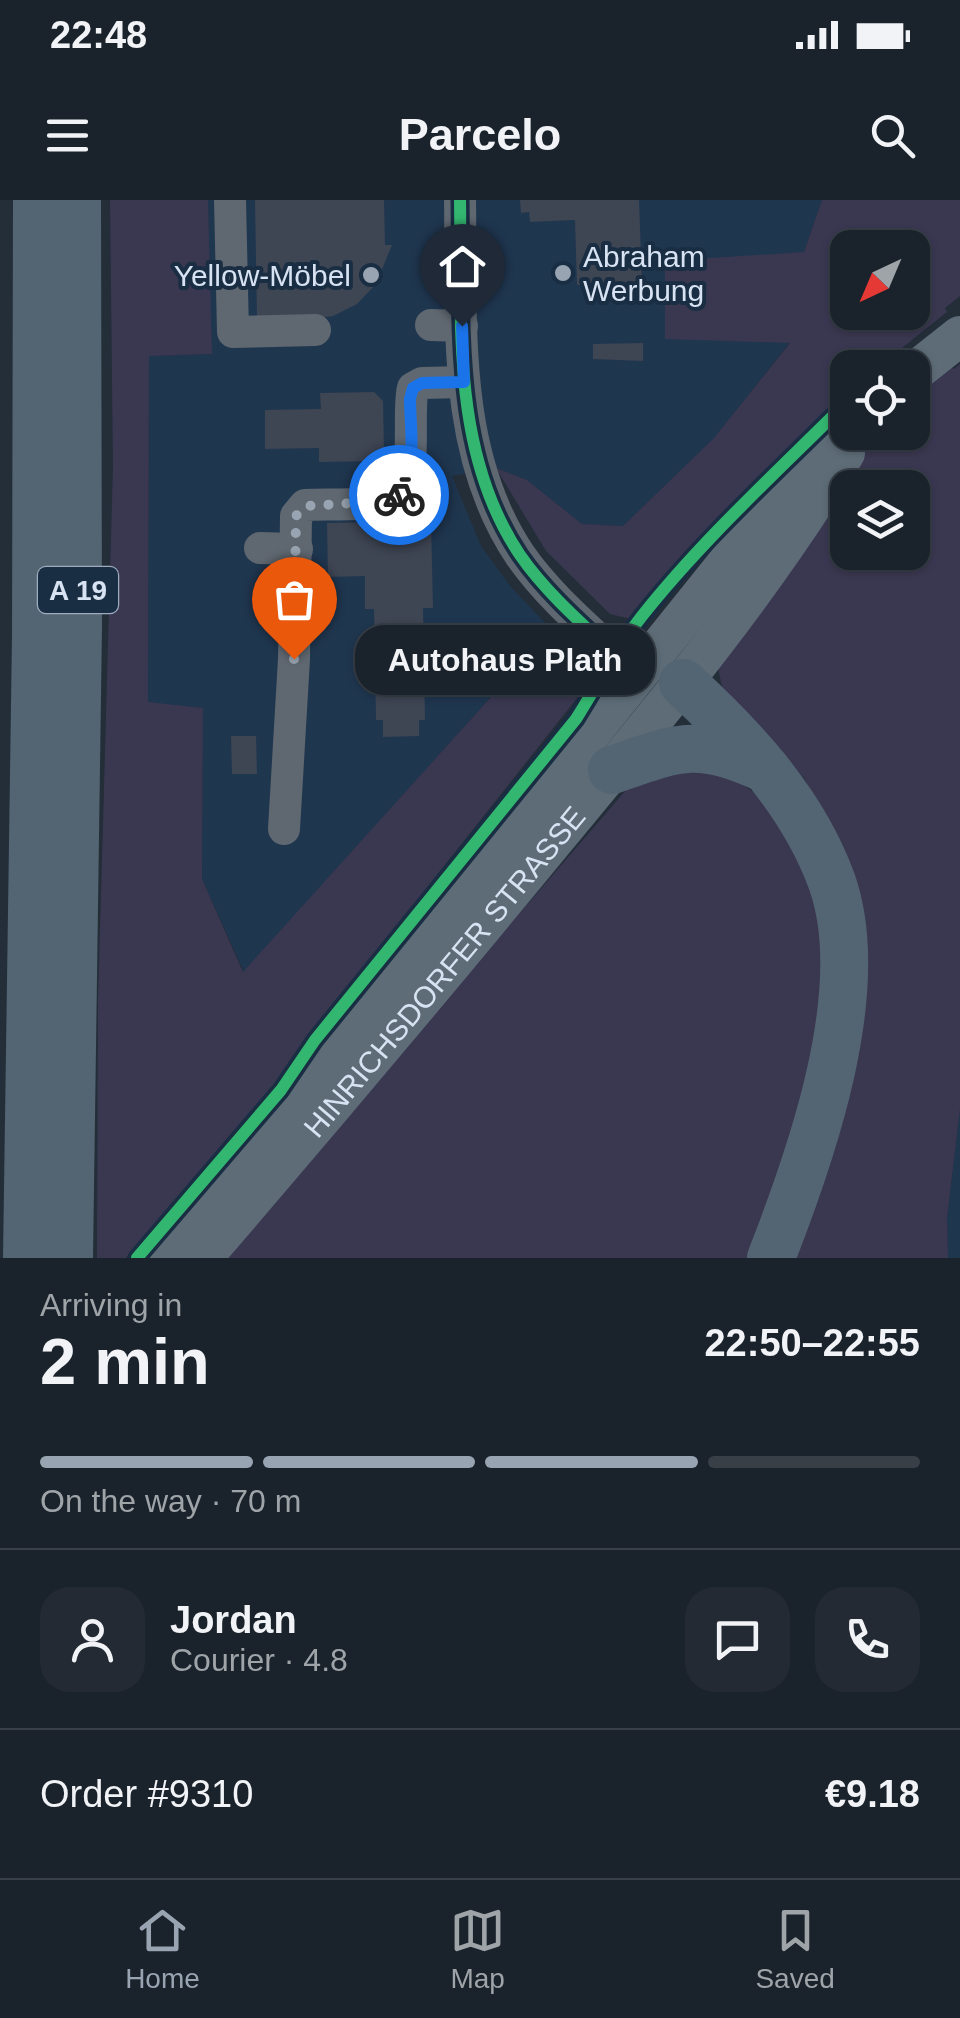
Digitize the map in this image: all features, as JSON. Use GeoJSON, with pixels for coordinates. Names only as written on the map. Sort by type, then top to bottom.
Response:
{"type":"FeatureCollection","features":[{"type":"Feature","properties":{"kind":"highway","name":"A 19"},"geometry":{"type":"LineString","coordinates":[[27,1258],[36,635],[36,200]]}},
{"type":"Feature","properties":{"kind":"highway","name":"A 19"},"geometry":{"type":"LineString","coordinates":[[70,1258],[78,626],[78,200]]}},
{"type":"Feature","properties":{"kind":"highway"},"geometry":{"type":"LineString","coordinates":[[662,687],[718,749],[766,770]]}},
{"type":"Feature","properties":{"kind":"highway"},"geometry":{"type":"LineString","coordinates":[[662,687],[728,725],[766,770],[813,839],[833,885],[842,940],[842,1021],[826,1092],[770,1258]]}},
{"type":"Feature","properties":{"kind":"highway"},"geometry":{"type":"LineString","coordinates":[[612,770],[674,750],[718,749]]}},
{"type":"Feature","properties":{"kind":"main road"},"geometry":{"type":"LineString","coordinates":[[930,360],[960,336]]}},
{"type":"Feature","properties":{"kind":"main road","name":"HINRICHSDORFER STRASSE"},"geometry":{"type":"LineString","coordinates":[[202,1258],[612,770],[785,492],[830,448]]}},
{"type":"Feature","properties":{"kind":"main road","name":"HINRICHSDORFER STRASSE"},"geometry":{"type":"LineString","coordinates":[[163,1258],[662,687],[763,579],[846,450]]}},
{"type":"Feature","properties":{"kind":"street"},"geometry":{"type":"LineString","coordinates":[[230,200],[233,332],[315,330]]}},
{"type":"Feature","properties":{"kind":"street"},"geometry":{"type":"LineString","coordinates":[[460,200],[446,326],[464,382],[473,448],[506,531],[542,581],[662,687]]}},
{"type":"Feature","properties":{"kind":"street"},"geometry":{"type":"LineString","coordinates":[[284,829],[296,516],[305,506],[391,501],[403,492],[398,476],[413,388],[422,383],[464,382]]}},
{"type":"Feature","properties":{"kind":"street"},"geometry":{"type":"LineString","coordinates":[[260,548],[297,549]]}},
{"type":"Feature","properties":{"kind":"shaded area"},"geometry":{"type":"Polygon","coordinates":[[[110,200],[208,200],[212,354],[149,356],[148,702],[203,708],[202,879],[243,972],[509,677],[546,624],[579,660],[585,677],[585,688],[308,1038],[274,1087],[126,1258],[97,1258],[98,1001],[113,467],[110,200]]]}},
{"type":"Feature","properties":{"kind":"shaded area"},"geometry":{"type":"Polygon","coordinates":[[[208,200],[822,200],[804,252],[790,342],[715,438],[623,526],[582,524],[527,480],[496,468],[452,476],[481,546],[511,587],[546,624],[509,677],[244,972],[202,879],[203,708],[148,703],[149,356],[211,354],[208,200]]]}},
{"type":"Feature","properties":{"kind":"shaded area"},"geometry":{"type":"Polygon","coordinates":[[[822,200],[960,200],[960,296],[930,326],[930,230],[830,230],[830,330],[924,330],[899,350],[830,350],[830,408],[732,503],[631,619],[610,614],[546,551],[496,468],[527,480],[582,524],[623,526],[714,438],[790,343],[665,339],[665,261],[804,252],[822,200]]]}},
{"type":"Feature","properties":{"kind":"shaded area"},"geometry":{"type":"Polygon","coordinates":[[[944,364],[954,369],[960,364],[960,1109],[947,1218],[948,1258],[789,1258],[848,862],[804,778],[723,691],[718,668],[830,498],[830,570],[930,570],[930,470],[848,470],[862,450],[930,450],[930,377],[944,364]]]}},
{"type":"Feature","properties":{"kind":"shaded area"},"geometry":{"type":"Polygon","coordinates":[[[680,767],[732,777],[772,805],[811,868],[830,1017],[757,1258],[221,1258],[633,782],[680,767]]]}},
{"type":"Feature","properties":{"kind":"shaded area"},"geometry":{"type":"Polygon","coordinates":[[[960,1109],[960,1258],[948,1258],[947,1218],[960,1109]]]}},
{"type":"Feature","properties":{"kind":"building"},"geometry":{"type":"Polygon","coordinates":[[[255,200],[384,200],[385,245],[392,245],[376,284],[357,304],[333,316],[257,319],[255,200]]]}},
{"type":"Feature","properties":{"kind":"building"},"geometry":{"type":"Polygon","coordinates":[[[520,200],[639,200],[642,283],[577,285],[575,220],[530,222],[529,212],[521,213],[520,200]]]}},
{"type":"Feature","properties":{"kind":"building"},"geometry":{"type":"Polygon","coordinates":[[[643,343],[643,361],[593,359],[593,344],[643,343]]]}},
{"type":"Feature","properties":{"kind":"building"},"geometry":{"type":"Polygon","coordinates":[[[374,392],[383,401],[384,453],[377,461],[319,462],[319,448],[265,449],[265,410],[321,409],[320,393],[374,392]]]}},
{"type":"Feature","properties":{"kind":"building"},"geometry":{"type":"Polygon","coordinates":[[[431,521],[433,608],[423,608],[425,720],[419,720],[419,736],[383,737],[383,720],[376,720],[374,609],[365,609],[365,576],[328,577],[327,523],[431,521]]]}},
{"type":"Feature","properties":{"kind":"building"},"geometry":{"type":"Polygon","coordinates":[[[231,736],[256,736],[257,774],[232,774],[231,736]]]}},
{"type":"Feature","properties":{"kind":"cycle path"},"geometry":{"type":"LineString","coordinates":[[460,200],[464,383],[481,472],[497,515],[532,572],[637,675]]}},
{"type":"Feature","properties":{"kind":"cycle path"},"geometry":{"type":"LineString","coordinates":[[137,1258],[281,1090],[315,1040],[576,719],[624,641],[665,588],[830,419]]}},
{"type":"Feature","properties":{"kind":"way so far"},"geometry":{"type":"LineString","coordinates":[[294,659],[296,516],[305,506],[391,501],[399,495]]}},
{"type":"Feature","properties":{"kind":"place","name":"Abraham Werbung"},"geometry":{"type":"Point","coordinates":[563,273]}},
{"type":"Feature","properties":{"kind":"place","name":"Yellow-Möbel"},"geometry":{"type":"Point","coordinates":[371,275]}},
{"type":"Feature","properties":{"kind":"place","name":"Autohaus Plath"},"geometry":{"type":"Point","coordinates":[294,659]}},
{"type":"Feature","properties":{"kind":"route"},"geometry":{"type":"LineString","coordinates":[[399,495],[409,475],[413,388],[422,383],[464,382],[462,326]]}}]}
